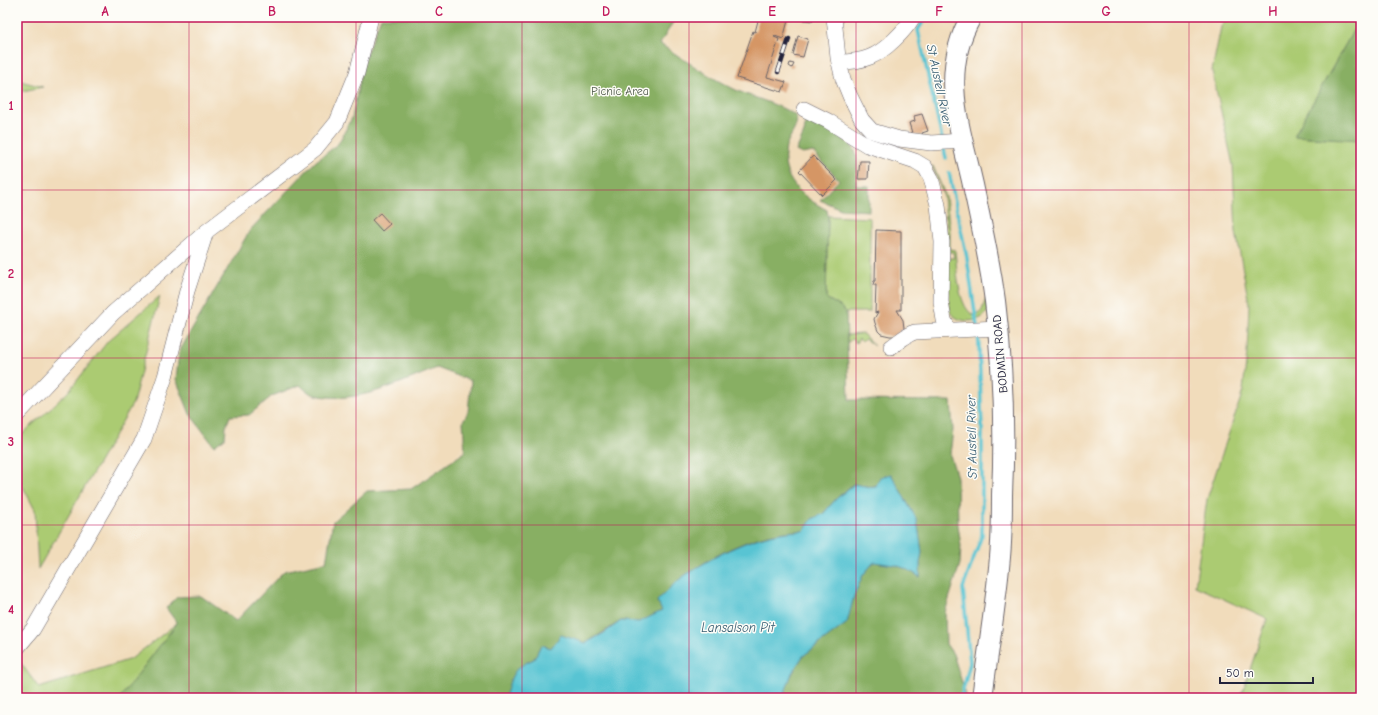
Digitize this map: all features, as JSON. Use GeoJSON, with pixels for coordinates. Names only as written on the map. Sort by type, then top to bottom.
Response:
{"type":"FeatureCollection","features":[{"type":"Feature","properties":{"kind":"main road","name":"BODMIN ROAD"},"geometry":{"type":"LineString","coordinates":[[971,17],[960,40],[956,55],[954,68],[955,102],[950,142],[990,267],[994,328],[1002,370],[1004,411],[1000,557],[982,698]]}},
{"type":"Feature","properties":{"kind":"lane"},"geometry":{"type":"LineString","coordinates":[[17,415],[113,313],[206,231],[315,149],[337,122],[356,73],[371,17]]}},
{"type":"Feature","properties":{"kind":"lane"},"geometry":{"type":"LineString","coordinates":[[834,17],[839,62],[843,79],[862,120],[872,131],[899,139],[931,143],[950,142]]}},
{"type":"Feature","properties":{"kind":"lane"},"geometry":{"type":"LineString","coordinates":[[839,62],[857,61],[871,57],[884,49],[900,34],[910,23],[913,17]]}},
{"type":"Feature","properties":{"kind":"lane"},"geometry":{"type":"LineString","coordinates":[[804,110],[828,121],[867,145],[915,161],[925,167],[931,178],[938,205],[942,242],[941,302],[944,320],[949,330]]}},
{"type":"Feature","properties":{"kind":"lane"},"geometry":{"type":"LineString","coordinates":[[17,648],[33,628],[144,439],[165,377],[187,291],[206,231]]}},
{"type":"Feature","properties":{"kind":"lane"},"geometry":{"type":"LineString","coordinates":[[891,347],[907,334],[915,332],[994,328]]}},
{"type":"Feature","properties":{"kind":"green space","name":"Picnic Area"},"geometry":{"type":"Polygon","coordinates":[[[381,17],[676,17],[660,44],[726,85],[766,101],[795,115],[795,127],[786,147],[786,168],[789,177],[801,193],[827,210],[826,298],[841,307],[846,312],[849,400],[951,401],[953,430],[950,455],[957,477],[958,525],[961,546],[960,564],[945,612],[946,644],[953,654],[967,698],[782,698],[791,676],[803,656],[847,623],[854,596],[863,575],[874,562],[895,565],[907,569],[920,577],[922,552],[917,520],[891,474],[874,486],[853,484],[836,499],[823,514],[812,519],[804,531],[773,534],[757,538],[714,557],[679,580],[657,601],[662,611],[639,622],[621,621],[586,643],[575,640],[551,648],[541,645],[534,659],[521,666],[514,674],[505,698],[120,698],[177,623],[166,608],[177,597],[201,596],[236,621],[284,571],[326,562],[333,521],[367,491],[411,489],[465,452],[463,421],[468,412],[471,381],[437,368],[378,391],[346,397],[315,395],[305,390],[300,385],[272,396],[249,415],[230,416],[226,427],[225,438],[214,446],[190,414],[176,379],[179,352],[250,230],[315,162],[338,144],[352,118],[364,59],[381,17]]]}},
{"type":"Feature","properties":{"kind":"green space"},"geometry":{"type":"Polygon","coordinates":[[[1227,17],[1361,17],[1294,136],[1361,140],[1361,698],[1238,698],[1244,687],[1267,619],[1195,586],[1207,499],[1243,391],[1247,353],[1249,304],[1236,232],[1233,165],[1212,71],[1221,27],[1227,17]]]}},
{"type":"Feature","properties":{"kind":"green space"},"geometry":{"type":"Polygon","coordinates":[[[1361,17],[1361,140],[1294,136],[1361,17]]]}},
{"type":"Feature","properties":{"kind":"green space"},"geometry":{"type":"Polygon","coordinates":[[[17,80],[43,87],[17,92],[17,80]]]}},
{"type":"Feature","properties":{"kind":"green space"},"geometry":{"type":"Polygon","coordinates":[[[806,119],[841,137],[855,151],[857,159],[856,186],[869,186],[869,211],[841,209],[820,200],[839,180],[813,152],[802,154],[796,151],[804,133],[806,119]]]}},
{"type":"Feature","properties":{"kind":"green space"},"geometry":{"type":"Polygon","coordinates":[[[932,166],[946,197],[950,232],[950,249],[955,250],[957,275],[964,303],[973,315],[979,314],[986,298],[988,311],[985,315],[975,320],[969,321],[958,319],[950,312],[947,258],[954,258],[953,252],[947,252],[944,197],[932,166]]]}},
{"type":"Feature","properties":{"kind":"green space"},"geometry":{"type":"Polygon","coordinates":[[[828,216],[870,218],[870,312],[846,312],[841,307],[826,298],[828,216]]]}},
{"type":"Feature","properties":{"kind":"green space"},"geometry":{"type":"Polygon","coordinates":[[[160,296],[133,403],[38,569],[35,510],[17,475],[17,439],[68,392],[108,341],[160,296]]]}},
{"type":"Feature","properties":{"kind":"green space"},"geometry":{"type":"Polygon","coordinates":[[[863,334],[874,346],[865,339],[862,342],[859,339],[856,343],[852,339],[847,343],[847,335],[863,334]]]}},
{"type":"Feature","properties":{"kind":"green space"},"geometry":{"type":"Polygon","coordinates":[[[177,623],[120,698],[17,698],[17,658],[39,688],[131,659],[177,623]]]}},
{"type":"Feature","properties":{"kind":"water","name":"Lansalson Pit"},"geometry":{"type":"Polygon","coordinates":[[[891,474],[917,520],[922,552],[920,577],[907,569],[895,565],[874,562],[863,575],[854,596],[847,623],[803,656],[792,673],[783,698],[505,698],[511,678],[521,666],[534,659],[541,645],[551,648],[561,635],[586,643],[621,621],[639,622],[662,611],[657,601],[679,580],[700,566],[728,550],[743,544],[773,534],[804,531],[812,519],[823,514],[836,499],[854,484],[870,487],[876,486],[880,477],[891,474]]]}},
{"type":"Feature","properties":{"kind":"building"},"geometry":{"type":"Polygon","coordinates":[[[759,17],[789,17],[783,39],[774,37],[779,39],[767,77],[786,82],[782,92],[737,78],[753,31],[755,32],[759,17]]]}},
{"type":"Feature","properties":{"kind":"building"},"geometry":{"type":"Polygon","coordinates":[[[803,17],[813,17],[813,21],[803,20],[803,17]]]}},
{"type":"Feature","properties":{"kind":"building"},"geometry":{"type":"Polygon","coordinates":[[[798,36],[808,39],[803,57],[793,55],[798,36]]]}},
{"type":"Feature","properties":{"kind":"building"},"geometry":{"type":"Polygon","coordinates":[[[790,63],[794,64],[792,68],[789,66],[790,63]]]}},
{"type":"Feature","properties":{"kind":"building"},"geometry":{"type":"Polygon","coordinates":[[[922,114],[928,131],[922,133],[923,135],[913,136],[909,123],[915,121],[914,116],[922,114]]]}},
{"type":"Feature","properties":{"kind":"building"},"geometry":{"type":"Polygon","coordinates":[[[813,156],[837,180],[822,195],[799,171],[813,156]]]}},
{"type":"Feature","properties":{"kind":"building"},"geometry":{"type":"Polygon","coordinates":[[[860,161],[869,161],[868,179],[858,179],[860,161]]]}},
{"type":"Feature","properties":{"kind":"building"},"geometry":{"type":"Polygon","coordinates":[[[380,213],[390,224],[382,231],[372,220],[380,213]]]}},
{"type":"Feature","properties":{"kind":"building"},"geometry":{"type":"Polygon","coordinates":[[[876,230],[901,231],[901,310],[897,310],[903,320],[904,328],[894,336],[881,334],[878,331],[874,319],[878,312],[875,313],[876,285],[873,285],[875,281],[876,230]]]}},
{"type":"Feature","properties":{"kind":"waterway","name":"St Austell River"},"geometry":{"type":"LineString","coordinates":[[926,17],[918,30],[942,139]]}},
{"type":"Feature","properties":{"kind":"waterway","name":"St Austell River"},"geometry":{"type":"LineString","coordinates":[[943,145],[946,158]]}},
{"type":"Feature","properties":{"kind":"waterway","name":"St Austell River"},"geometry":{"type":"LineString","coordinates":[[949,173],[967,258],[977,326]]}},
{"type":"Feature","properties":{"kind":"waterway","name":"St Austell River"},"geometry":{"type":"LineString","coordinates":[[961,698],[970,663],[963,588],[982,535],[982,430],[978,332]]}},
{"type":"Feature","properties":{"kind":"railway"},"geometry":{"type":"LineString","coordinates":[[778,72],[789,39]]}}]}
